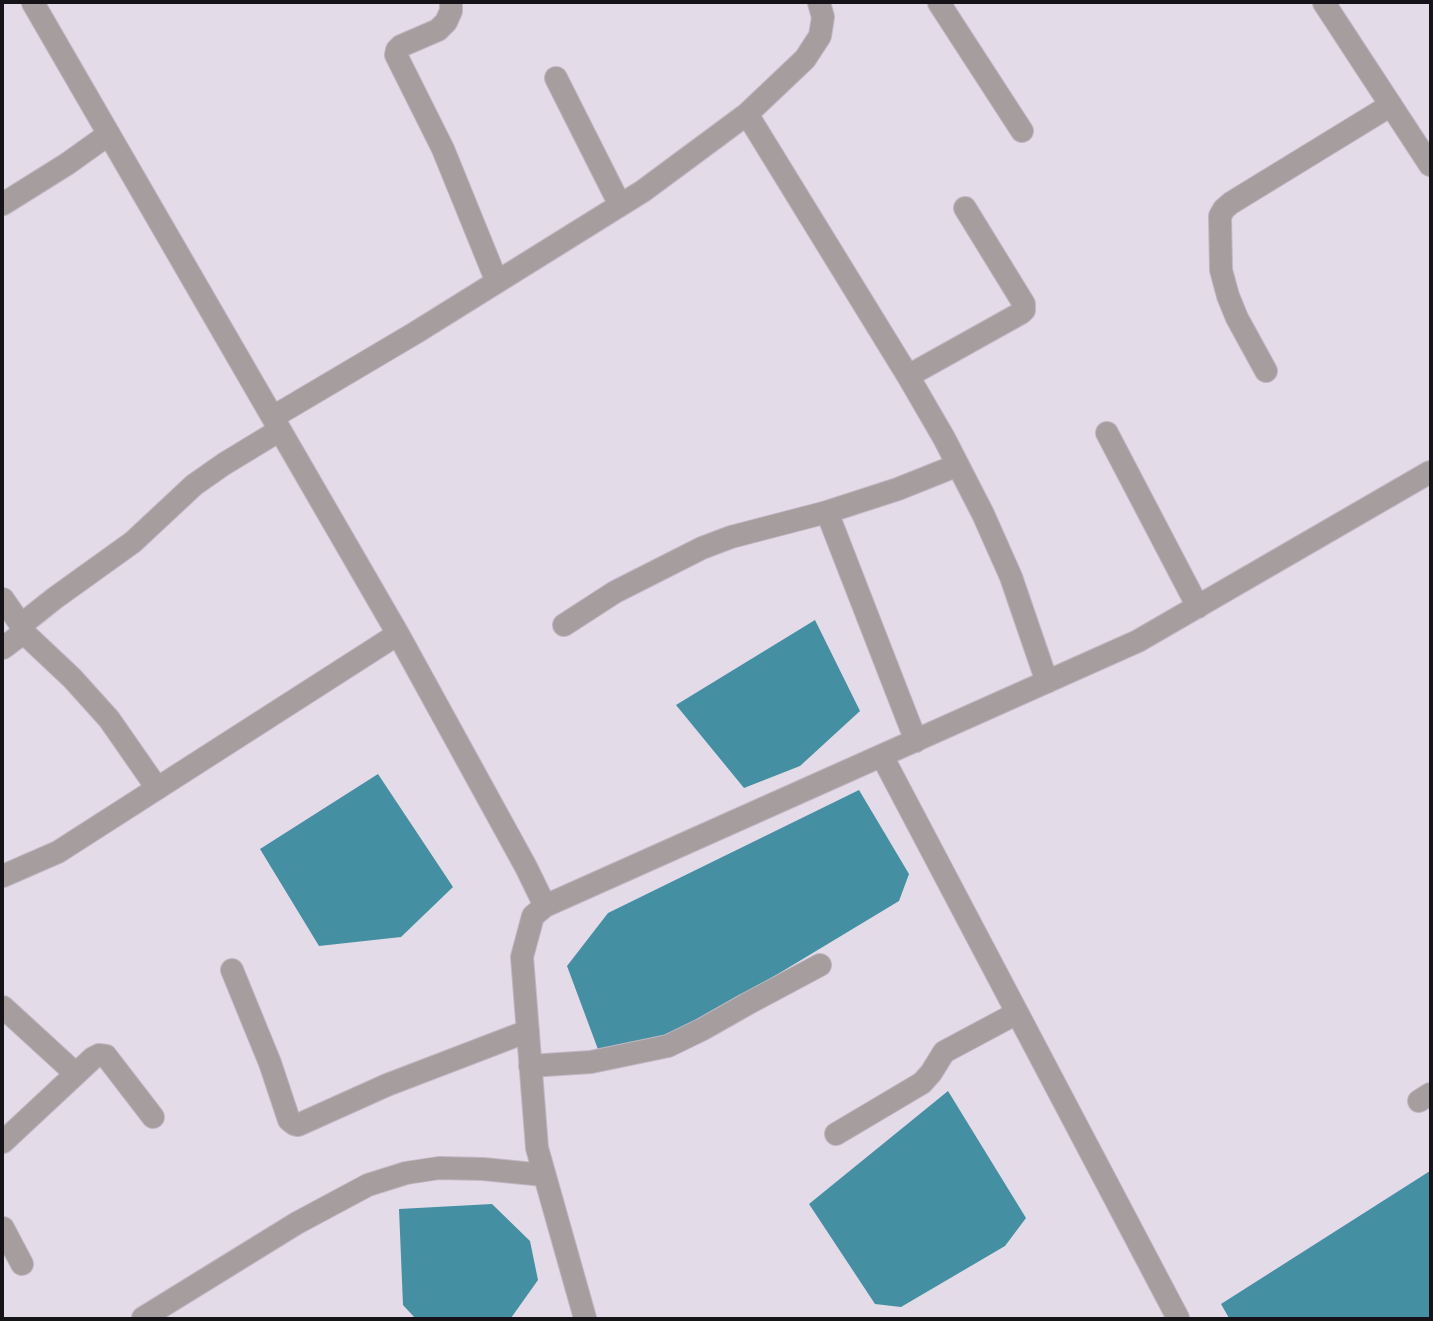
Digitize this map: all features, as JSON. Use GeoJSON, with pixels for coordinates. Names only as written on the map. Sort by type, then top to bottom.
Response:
{"type":"FeatureCollection","features":[{"type":"Feature","properties":{"kind":"street"},"geometry":{"type":"LineString","coordinates":[[33,3],[398,634],[526,867],[545,906]]}},
{"type":"Feature","properties":{"kind":"street"},"geometry":{"type":"LineString","coordinates":[[451,3],[451,11],[446,22],[438,30],[400,46],[396,55],[443,149],[497,282]]}},
{"type":"Feature","properties":{"kind":"street"},"geometry":{"type":"LineString","coordinates":[[3,648],[19,636],[21,628],[55,598],[133,542],[194,485],[276,424],[415,333],[643,191],[747,114],[805,59],[820,36],[823,17],[819,3]]}},
{"type":"Feature","properties":{"kind":"street"},"geometry":{"type":"LineString","coordinates":[[939,3],[1022,131]]}},
{"type":"Feature","properties":{"kind":"street"},"geometry":{"type":"LineString","coordinates":[[1324,3],[1430,165]]}},
{"type":"Feature","properties":{"kind":"street"},"geometry":{"type":"LineString","coordinates":[[556,78],[620,205]]}},
{"type":"Feature","properties":{"kind":"street"},"geometry":{"type":"LineString","coordinates":[[1266,370],[1237,318],[1228,296],[1221,270],[1220,216],[1224,209],[1231,203],[1391,105]]}},
{"type":"Feature","properties":{"kind":"street"},"geometry":{"type":"LineString","coordinates":[[747,114],[908,376],[958,464],[983,514],[1011,577],[1047,682]]}},
{"type":"Feature","properties":{"kind":"street"},"geometry":{"type":"LineString","coordinates":[[3,204],[67,164],[109,134]]}},
{"type":"Feature","properties":{"kind":"street"},"geometry":{"type":"LineString","coordinates":[[908,376],[1024,310],[1024,304],[965,208]]}},
{"type":"Feature","properties":{"kind":"street"},"geometry":{"type":"LineString","coordinates":[[1107,433],[1198,607]]}},
{"type":"Feature","properties":{"kind":"street"},"geometry":{"type":"LineString","coordinates":[[564,625],[615,592],[702,548],[731,537],[827,512],[898,490],[958,464]]}},
{"type":"Feature","properties":{"kind":"street"},"geometry":{"type":"LineString","coordinates":[[584,1318],[537,1148],[522,958],[533,916],[545,906],[1138,641],[1430,472]]}},
{"type":"Feature","properties":{"kind":"street"},"geometry":{"type":"LineString","coordinates":[[827,512],[916,741]]}},
{"type":"Feature","properties":{"kind":"street"},"geometry":{"type":"LineString","coordinates":[[3,599],[21,628],[72,678],[109,719],[157,788]]}},
{"type":"Feature","properties":{"kind":"street"},"geometry":{"type":"LineString","coordinates":[[3,876],[58,852],[398,634]]}},
{"type":"Feature","properties":{"kind":"street"},"geometry":{"type":"LineString","coordinates":[[882,756],[1178,1318]]}},
{"type":"Feature","properties":{"kind":"street"},"geometry":{"type":"LineString","coordinates":[[530,1066],[591,1062],[668,1046],[703,1029],[820,965]]}},
{"type":"Feature","properties":{"kind":"street"},"geometry":{"type":"LineString","coordinates":[[232,970],[270,1063],[289,1120],[298,1125],[386,1086],[528,1031]]}},
{"type":"Feature","properties":{"kind":"street"},"geometry":{"type":"LineString","coordinates":[[3,1007],[76,1074]]}},
{"type":"Feature","properties":{"kind":"street"},"geometry":{"type":"LineString","coordinates":[[836,1134],[922,1083],[931,1073],[944,1052],[1017,1013]]}},
{"type":"Feature","properties":{"kind":"street"},"geometry":{"type":"LineString","coordinates":[[3,1142],[93,1058],[99,1055],[106,1056],[153,1116]]}},
{"type":"Feature","properties":{"kind":"street"},"geometry":{"type":"LineString","coordinates":[[143,1318],[298,1223],[368,1184],[406,1173],[439,1168],[483,1169],[544,1174]]}},
{"type":"Feature","properties":{"kind":"street"},"geometry":{"type":"LineString","coordinates":[[3,1228],[22,1264]]}},
{"type":"Feature","properties":{"kind":"water"},"geometry":{"type":"Polygon","coordinates":[[[815,620],[860,711],[800,766],[744,788],[676,705],[815,620]]]}},
{"type":"Feature","properties":{"kind":"water"},"geometry":{"type":"Polygon","coordinates":[[[378,774],[453,887],[401,937],[319,946],[260,849],[378,774]]]}},
{"type":"Feature","properties":{"kind":"water"},"geometry":{"type":"Polygon","coordinates":[[[859,790],[909,874],[899,901],[685,1030],[599,1052],[567,966],[608,913],[859,790]]]}},
{"type":"Feature","properties":{"kind":"water"},"geometry":{"type":"Polygon","coordinates":[[[948,1091],[1026,1218],[1005,1246],[901,1307],[875,1304],[809,1204],[948,1091]]]}},
{"type":"Feature","properties":{"kind":"water"},"geometry":{"type":"Polygon","coordinates":[[[1430,1171],[1430,1318],[1229,1318],[1221,1304],[1430,1171]]]}},
{"type":"Feature","properties":{"kind":"water"},"geometry":{"type":"Polygon","coordinates":[[[492,1204],[530,1241],[538,1280],[511,1318],[415,1318],[403,1305],[399,1209],[492,1204]]]}}]}
